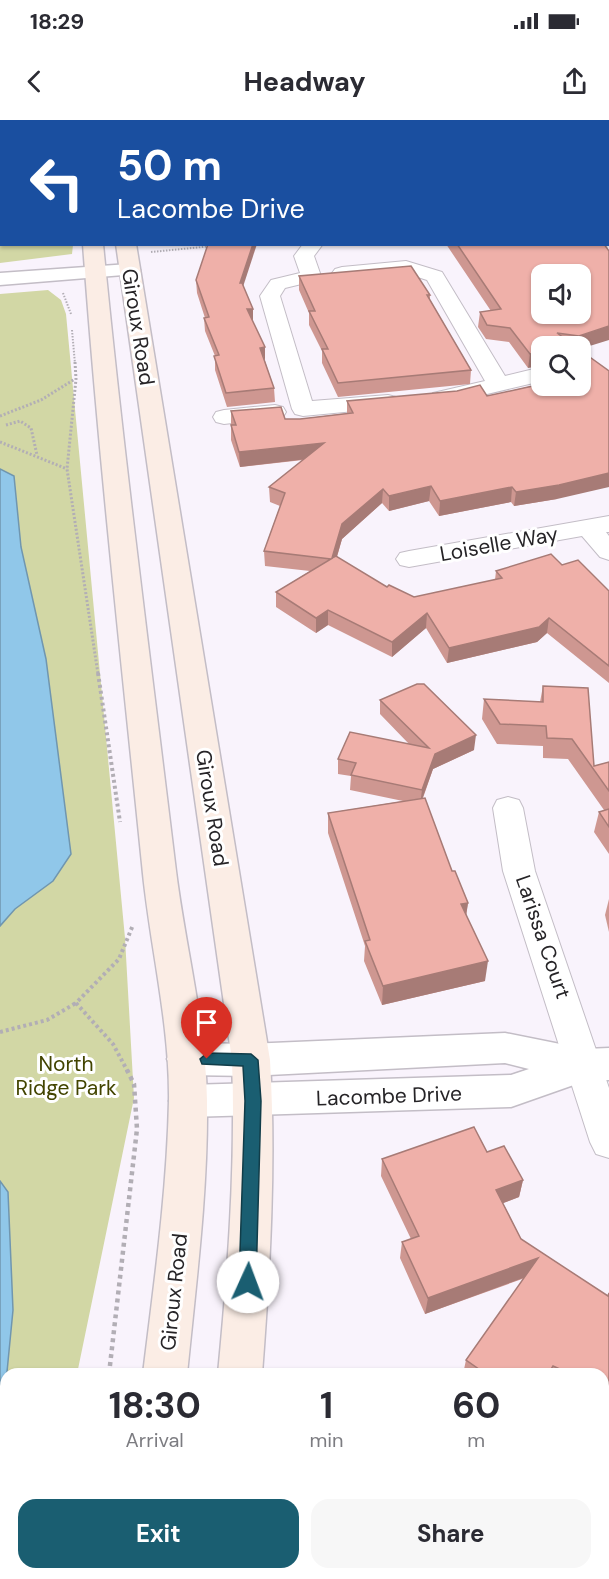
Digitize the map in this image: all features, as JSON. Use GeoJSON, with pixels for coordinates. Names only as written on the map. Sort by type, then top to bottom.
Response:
{"type":"FeatureCollection","features":[{"type":"Feature","properties":{"kind":"main road","name":"Giroux Road"},"geometry":{"type":"LineString","coordinates":[[134,256],[251,1060],[253,1101],[248,1282],[241,1368]]}},
{"type":"Feature","properties":{"kind":"main road","name":"Giroux Road"},"geometry":{"type":"LineString","coordinates":[[85,268],[161,889],[186,1059],[188,1101],[181,1230],[166,1368]]}},
{"type":"Feature","properties":{"kind":"street"},"geometry":{"type":"LineString","coordinates":[[311,276],[304,256],[312,246]]}},
{"type":"Feature","properties":{"kind":"street"},"geometry":{"type":"LineString","coordinates":[[0,279],[85,268],[134,256]]}},
{"type":"Feature","properties":{"kind":"street"},"geometry":{"type":"LineString","coordinates":[[303,409],[270,296],[278,284],[311,276],[398,267],[429,273],[439,280],[499,385]]}},
{"type":"Feature","properties":{"kind":"street"},"geometry":{"type":"LineString","coordinates":[[224,417],[456,396],[531,377]]}},
{"type":"Feature","properties":{"kind":"street","name":"Loiselle Way"},"geometry":{"type":"LineString","coordinates":[[409,559],[599,526],[609,552]]}},
{"type":"Feature","properties":{"kind":"street","name":"Larissa Court"},"geometry":{"type":"LineString","coordinates":[[508,808],[519,871],[597,1064]]}},
{"type":"Feature","properties":{"kind":"street","name":"Lacombe Drive"},"geometry":{"type":"LineString","coordinates":[[186,1059],[251,1060],[505,1048],[597,1064]]}},
{"type":"Feature","properties":{"kind":"street"},"geometry":{"type":"LineString","coordinates":[[597,1064],[609,1142]]}},
{"type":"Feature","properties":{"kind":"street","name":"Lacombe Drive"},"geometry":{"type":"LineString","coordinates":[[188,1101],[253,1101],[511,1091],[597,1064]]}},
{"type":"Feature","properties":{"kind":"path"},"geometry":{"type":"LineString","coordinates":[[134,256],[216,246]]}},
{"type":"Feature","properties":{"kind":"path"},"geometry":{"type":"LineString","coordinates":[[85,268],[60,291],[70,310],[76,379],[67,470],[121,829]]}},
{"type":"Feature","properties":{"kind":"path"},"geometry":{"type":"LineString","coordinates":[[0,416],[40,400],[76,379]]}},
{"type":"Feature","properties":{"kind":"path"},"geometry":{"type":"LineString","coordinates":[[6,425],[20,421],[31,428],[37,455]]}},
{"type":"Feature","properties":{"kind":"path"},"geometry":{"type":"LineString","coordinates":[[0,442],[37,455],[67,470]]}},
{"type":"Feature","properties":{"kind":"path"},"geometry":{"type":"LineString","coordinates":[[0,1032],[47,1020],[76,1003],[119,958],[132,935],[133,919]]}},
{"type":"Feature","properties":{"kind":"path"},"geometry":{"type":"LineString","coordinates":[[76,1003],[113,1044],[134,1084],[137,1129],[110,1368]]}},
{"type":"Feature","properties":{"kind":"green space"},"geometry":{"type":"Polygon","coordinates":[[[0,246],[73,246],[72,254],[0,263],[0,246]]]}},
{"type":"Feature","properties":{"kind":"green space","name":"North Ridge Park"},"geometry":{"type":"Polygon","coordinates":[[[48,290],[61,300],[66,314],[125,938],[134,1098],[78,1368],[0,1368],[0,294],[48,290]]]}},
{"type":"Feature","properties":{"kind":"water"},"geometry":{"type":"Polygon","coordinates":[[[0,469],[14,476],[21,547],[46,659],[71,854],[53,881],[15,909],[0,926],[0,469]]]}},
{"type":"Feature","properties":{"kind":"water"},"geometry":{"type":"Polygon","coordinates":[[[0,1181],[8,1192],[13,1310],[7,1368],[0,1368],[0,1181]]]}},
{"type":"Feature","properties":{"kind":"building"},"geometry":{"type":"Polygon","coordinates":[[[207,246],[252,246],[240,283],[253,309],[247,309],[265,347],[260,348],[274,388],[226,393],[214,356],[219,355],[204,318],[209,317],[196,280],[207,246]]]}},
{"type":"Feature","properties":{"kind":"building"},"geometry":{"type":"Polygon","coordinates":[[[458,246],[605,246],[609,251],[609,326],[579,336],[557,333],[561,336],[531,336],[530,354],[510,328],[487,325],[480,312],[501,309],[458,246]]]}},
{"type":"Feature","properties":{"kind":"building"},"geometry":{"type":"Polygon","coordinates":[[[411,266],[430,295],[427,295],[471,370],[338,383],[322,349],[328,349],[309,311],[315,311],[299,276],[411,266]]]}},
{"type":"Feature","properties":{"kind":"building"},"geometry":{"type":"Polygon","coordinates":[[[591,358],[609,371],[609,473],[559,485],[516,492],[512,487],[440,501],[431,486],[389,496],[383,489],[342,524],[332,558],[336,556],[387,587],[389,585],[414,597],[502,578],[496,571],[551,554],[562,565],[578,560],[609,591],[609,666],[549,618],[539,627],[449,648],[427,613],[392,642],[328,610],[316,618],[276,592],[331,559],[264,551],[285,493],[269,487],[324,443],[239,452],[231,425],[236,425],[231,411],[281,407],[285,419],[300,419],[353,413],[347,401],[457,391],[480,385],[487,396],[531,386],[531,396],[591,396],[591,358]]]}},
{"type":"Feature","properties":{"kind":"building"},"geometry":{"type":"Polygon","coordinates":[[[417,684],[424,684],[476,735],[435,754],[422,790],[351,775],[356,763],[338,759],[350,732],[429,748],[380,700],[417,684]]]}},
{"type":"Feature","properties":{"kind":"building"},"geometry":{"type":"Polygon","coordinates":[[[543,686],[588,688],[594,766],[609,762],[609,791],[572,739],[547,738],[546,726],[500,724],[484,699],[543,702],[543,686]]]}},
{"type":"Feature","properties":{"kind":"building"},"geometry":{"type":"Polygon","coordinates":[[[425,798],[452,871],[455,871],[468,903],[461,904],[488,961],[383,986],[365,941],[370,940],[328,813],[425,798]]]}},
{"type":"Feature","properties":{"kind":"building"},"geometry":{"type":"Polygon","coordinates":[[[609,809],[609,827],[599,812],[609,809]]]}},
{"type":"Feature","properties":{"kind":"building"},"geometry":{"type":"Polygon","coordinates":[[[474,1127],[487,1152],[504,1146],[523,1180],[496,1190],[521,1239],[608,1296],[609,1293],[609,1368],[558,1368],[553,1366],[552,1368],[477,1368],[466,1360],[538,1258],[428,1298],[402,1242],[419,1236],[382,1159],[474,1127]]]}},
{"type":"Feature","properties":{"kind":"route"},"geometry":{"type":"LineString","coordinates":[[207,1059],[251,1060],[253,1101],[248,1282]]}}]}
